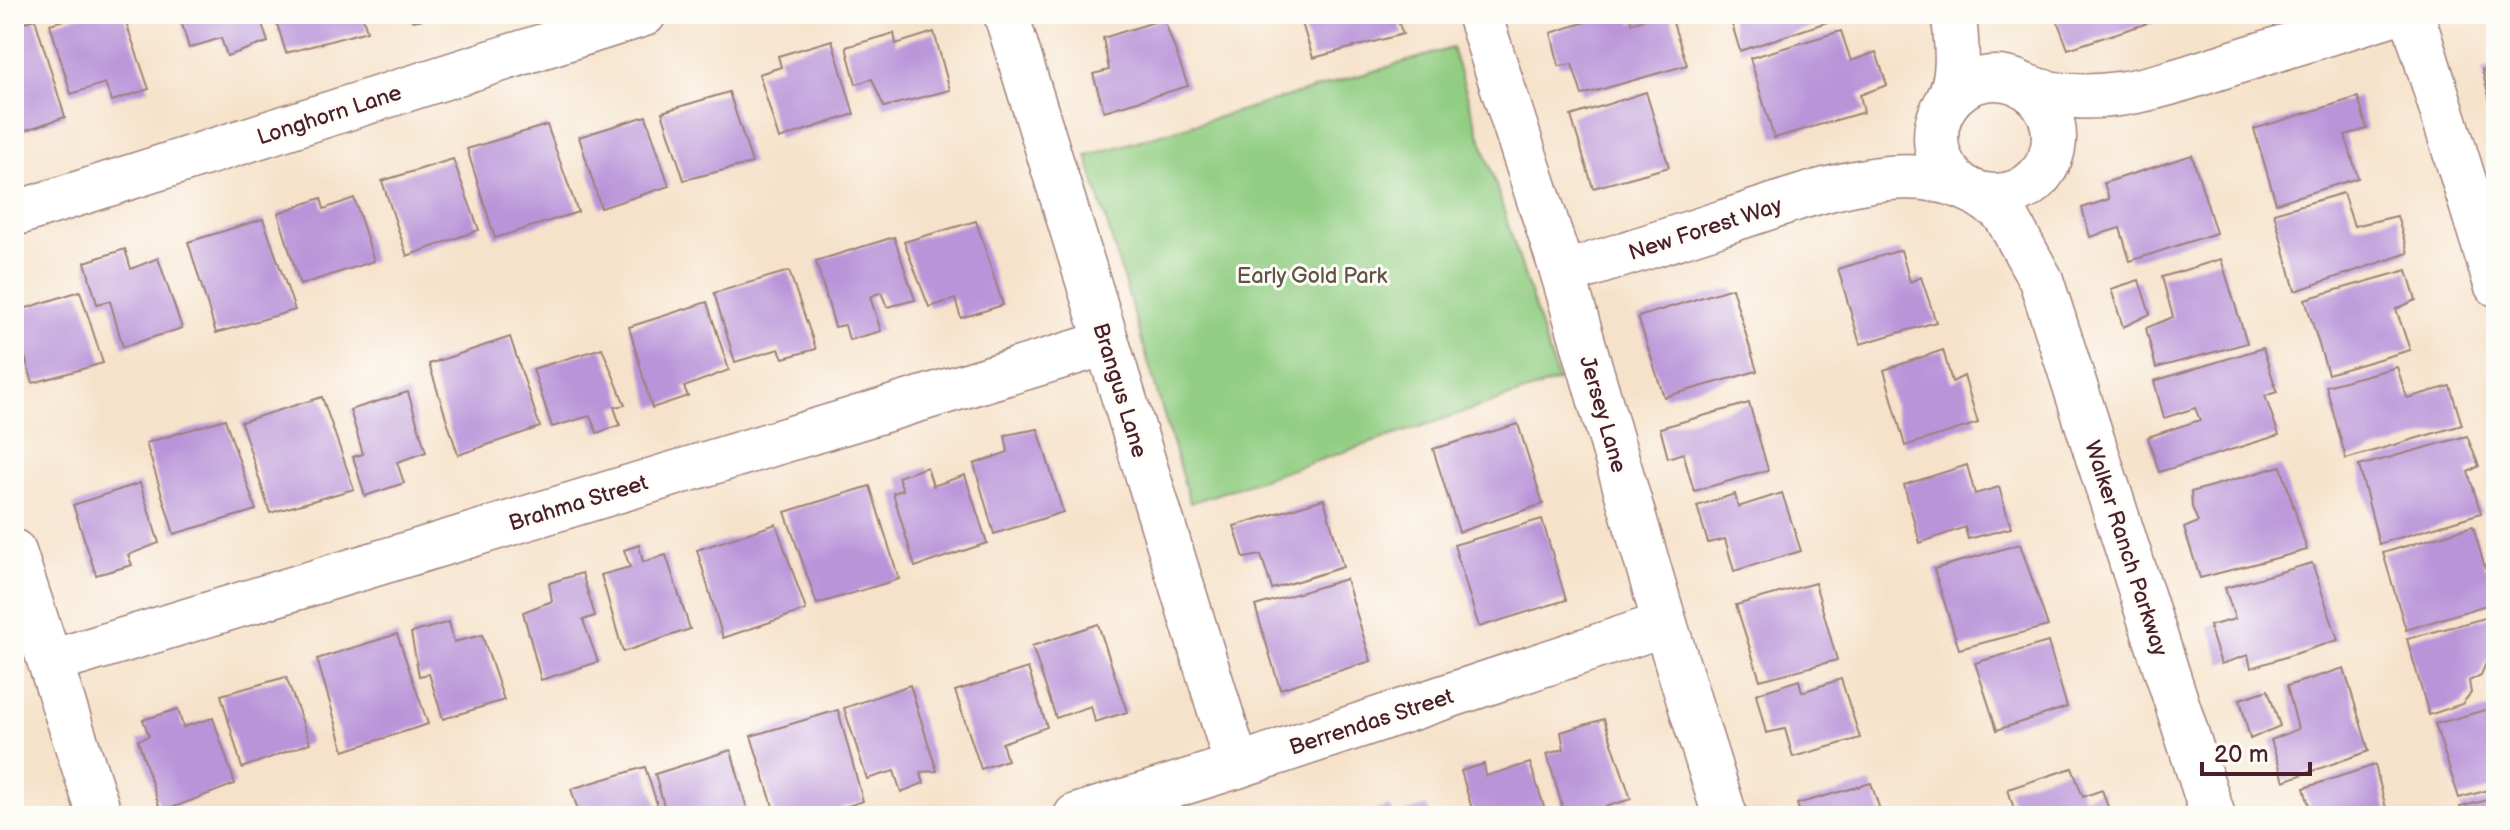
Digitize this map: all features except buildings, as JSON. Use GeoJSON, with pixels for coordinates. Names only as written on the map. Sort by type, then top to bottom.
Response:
{"type":"FeatureCollection","features":[{"type":"Feature","properties":{"kind":"street","name":"Longhorn Lane"},"geometry":{"type":"LineString","coordinates":[[14,214],[644,14]]}},
{"type":"Feature","properties":{"kind":"street","name":"Brangus Lane"},"geometry":{"type":"LineString","coordinates":[[1006,14],[1237,766]]}},
{"type":"Feature","properties":{"kind":"street","name":"Jersey Lane"},"geometry":{"type":"LineString","coordinates":[[1479,14],[1563,274],[1665,624],[1725,816]]}},
{"type":"Feature","properties":{"kind":"street"},"geometry":{"type":"LineString","coordinates":[[1954,14],[1957,72],[1952,93],[1937,125],[1938,154],[1944,168],[1954,179],[1971,190],[1993,196],[2025,188],[2038,178],[2064,138],[2139,91]]}},
{"type":"Feature","properties":{"kind":"street"},"geometry":{"type":"LineString","coordinates":[[1962,14],[1988,58],[2036,94],[2046,107],[2053,123],[2054,139],[2049,160]]}},
{"type":"Feature","properties":{"kind":"street"},"geometry":{"type":"LineString","coordinates":[[1945,106],[1961,89],[1977,81],[1996,78],[2048,93],[2072,96],[2139,91],[2390,14]]}},
{"type":"Feature","properties":{"kind":"street"},"geometry":{"type":"LineString","coordinates":[[2412,14],[2496,284]]}},
{"type":"Feature","properties":{"kind":"street","name":"New Forest Way"},"geometry":{"type":"LineString","coordinates":[[1847,183],[1917,139],[1945,106]]}},
{"type":"Feature","properties":{"kind":"street","name":"Walker Ranch Parkway"},"geometry":{"type":"LineString","coordinates":[[2041,280],[2035,207],[2040,178],[2049,160]]}},
{"type":"Feature","properties":{"kind":"street","name":"New Forest Way"},"geometry":{"type":"LineString","coordinates":[[1563,274],[1847,183],[1925,177],[1952,182],[1971,190]]}},
{"type":"Feature","properties":{"kind":"street","name":"Walker Ranch Parkway"},"geometry":{"type":"LineString","coordinates":[[1971,190],[2006,216],[2041,280],[2213,816]]}},
{"type":"Feature","properties":{"kind":"street","name":"Brahma Street"},"geometry":{"type":"LineString","coordinates":[[51,662],[1106,343]]}},
{"type":"Feature","properties":{"kind":"street"},"geometry":{"type":"LineString","coordinates":[[14,552],[100,816]]}},
{"type":"Feature","properties":{"kind":"street","name":"Berrendas Street"},"geometry":{"type":"LineString","coordinates":[[1076,816],[1665,624]]}},
{"type":"Feature","properties":{"kind":"green space","name":"Early Gold Park"},"geometry":{"type":"Polygon","coordinates":[[[1452,48],[1558,381],[1190,503],[1087,156],[1452,48]]]}}]}
